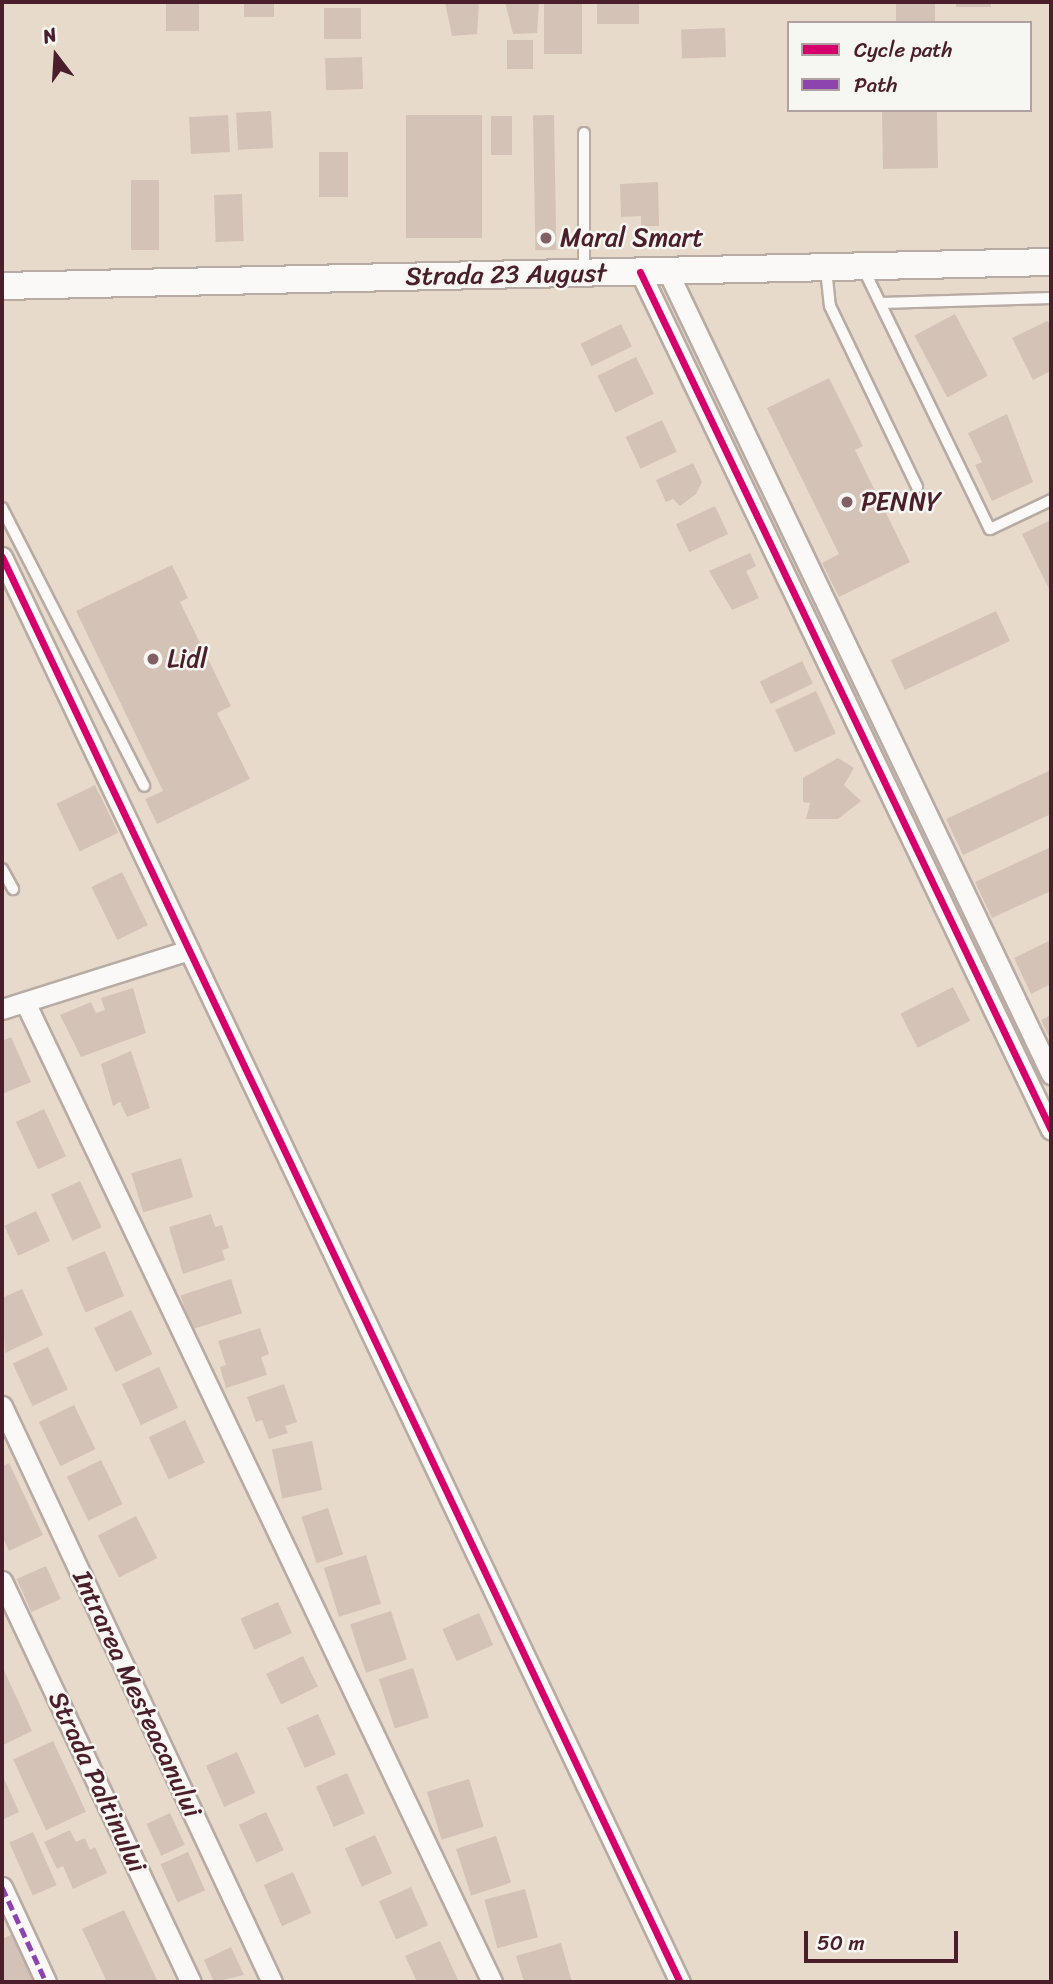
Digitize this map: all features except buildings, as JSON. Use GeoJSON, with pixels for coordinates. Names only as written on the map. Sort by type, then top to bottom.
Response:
{"type":"FeatureCollection","features":[{"type":"Feature","properties":{"kind":"main road","name":"Strada 23 August"},"geometry":{"type":"LineString","coordinates":[[2,286],[1051,262]]}},
{"type":"Feature","properties":{"kind":"street"},"geometry":{"type":"LineString","coordinates":[[668,271],[1051,1074]]}},
{"type":"Feature","properties":{"kind":"street"},"geometry":{"type":"LineString","coordinates":[[640,272],[1051,1130]]}},
{"type":"Feature","properties":{"kind":"street"},"geometry":{"type":"LineString","coordinates":[[2,557],[680,1982]]}},
{"type":"Feature","properties":{"kind":"street"},"geometry":{"type":"LineString","coordinates":[[2,1009],[189,950]]}},
{"type":"Feature","properties":{"kind":"street"},"geometry":{"type":"LineString","coordinates":[[25,1002],[492,1982]]}},
{"type":"Feature","properties":{"kind":"street","name":"Intrarea Mesteacanului"},"geometry":{"type":"LineString","coordinates":[[2,1406],[272,1982]]}},
{"type":"Feature","properties":{"kind":"street","name":"Strada Paltinului"},"geometry":{"type":"LineString","coordinates":[[2,1581],[191,1982]]}},
{"type":"Feature","properties":{"kind":"street"},"geometry":{"type":"LineString","coordinates":[[2,1887],[46,1982]]}},
{"type":"Feature","properties":{"kind":"lane"},"geometry":{"type":"LineString","coordinates":[[584,133],[584,273]]}},
{"type":"Feature","properties":{"kind":"lane"},"geometry":{"type":"LineString","coordinates":[[863,267],[990,529],[1051,500]]}},
{"type":"Feature","properties":{"kind":"lane"},"geometry":{"type":"LineString","coordinates":[[826,268],[830,306],[917,486]]}},
{"type":"Feature","properties":{"kind":"lane"},"geometry":{"type":"LineString","coordinates":[[881,303],[1051,298]]}},
{"type":"Feature","properties":{"kind":"lane"},"geometry":{"type":"LineString","coordinates":[[2,508],[144,786]]}},
{"type":"Feature","properties":{"kind":"lane"},"geometry":{"type":"LineString","coordinates":[[2,869],[13,889]]}},
{"type":"Feature","properties":{"kind":"marked path"},"geometry":{"type":"LineString","coordinates":[[2,1887],[46,1982]]}},
{"type":"Feature","properties":{"kind":"cycle path"},"geometry":{"type":"LineString","coordinates":[[640,272],[1051,1130]]}},
{"type":"Feature","properties":{"kind":"cycle path"},"geometry":{"type":"LineString","coordinates":[[2,557],[680,1982]]}},
{"type":"Feature","properties":{"kind":"place","name":"Maral Smart"},"geometry":{"type":"Point","coordinates":[546,238]}},
{"type":"Feature","properties":{"kind":"place","name":"PENNY"},"geometry":{"type":"Point","coordinates":[847,502]}},
{"type":"Feature","properties":{"kind":"place","name":"Lidl"},"geometry":{"type":"Point","coordinates":[153,659]}}]}
